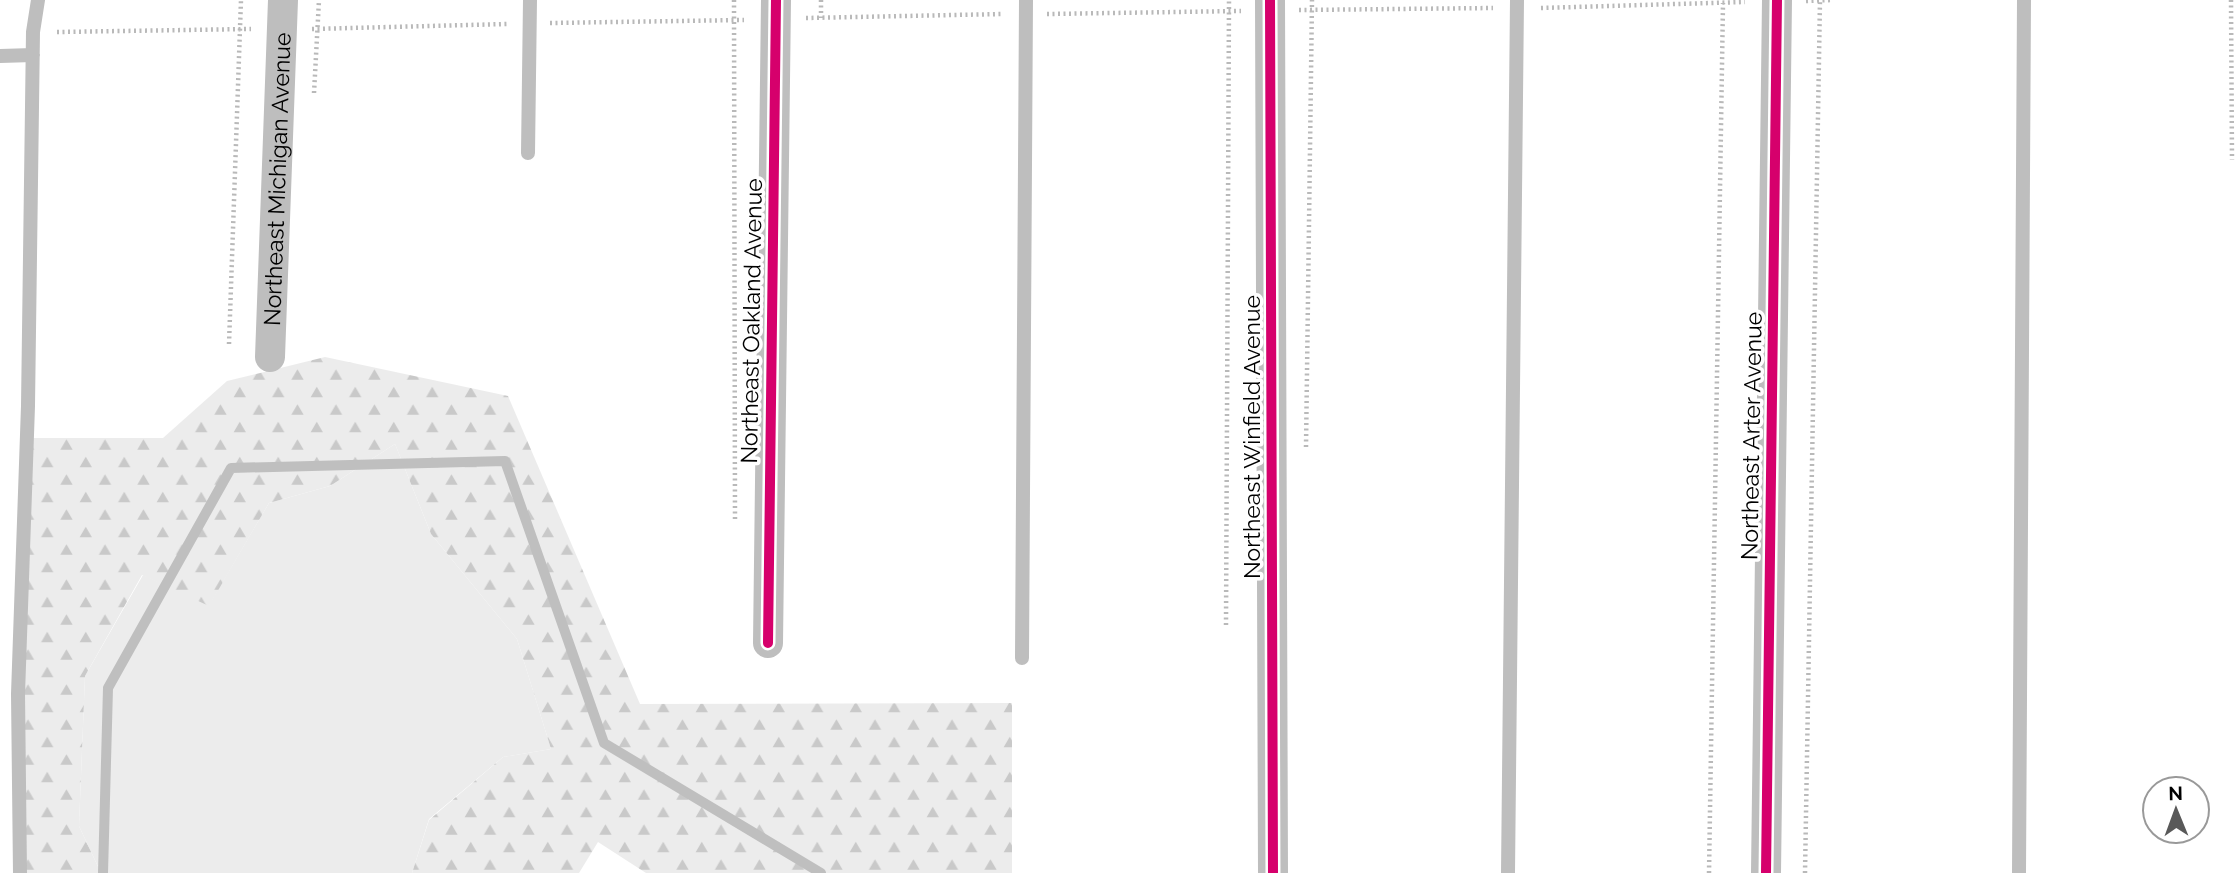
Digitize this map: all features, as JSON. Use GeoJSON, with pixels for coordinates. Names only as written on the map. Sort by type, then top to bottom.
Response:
{"type":"FeatureCollection","features":[{"type":"Feature","properties":{"kind":"street","name":"Northeast Arter Avenue"},"geometry":{"type":"LineString","coordinates":[[1766,873],[1777,1]]}},
{"type":"Feature","properties":{"kind":"street","name":"Northeast Winfield Avenue"},"geometry":{"type":"LineString","coordinates":[[1270,5],[1273,873]]}},
{"type":"Feature","properties":{"kind":"street","name":"Northeast Oakland Avenue"},"geometry":{"type":"LineString","coordinates":[[768,643],[776,9]]}},
{"type":"Feature","properties":{"kind":"street","name":"Northeast Michigan Avenue"},"geometry":{"type":"LineString","coordinates":[[270,357],[283,14]]}},
{"type":"Feature","properties":{"kind":"lane"},"geometry":{"type":"LineString","coordinates":[[20,873],[18,680],[28,406],[33,33],[38,0]]}},
{"type":"Feature","properties":{"kind":"lane"},"geometry":{"type":"LineString","coordinates":[[527,153],[530,0]]}},
{"type":"Feature","properties":{"kind":"lane"},"geometry":{"type":"LineString","coordinates":[[2020,873],[2024,0]]}},
{"type":"Feature","properties":{"kind":"lane"},"geometry":{"type":"LineString","coordinates":[[1508,873],[1518,4]]}},
{"type":"Feature","properties":{"kind":"lane"},"geometry":{"type":"LineString","coordinates":[[1022,658],[1026,7]]}},
{"type":"Feature","properties":{"kind":"lane"},"geometry":{"type":"LineString","coordinates":[[0,55],[33,55]]}},
{"type":"Feature","properties":{"kind":"path"},"geometry":{"type":"LineString","coordinates":[[229,344],[241,0]]}},
{"type":"Feature","properties":{"kind":"path"},"geometry":{"type":"LineString","coordinates":[[734,0],[735,532]]}},
{"type":"Feature","properties":{"kind":"path"},"geometry":{"type":"LineString","coordinates":[[821,0],[821,18]]}},
{"type":"Feature","properties":{"kind":"path"},"geometry":{"type":"LineString","coordinates":[[1226,625],[1229,0]]}},
{"type":"Feature","properties":{"kind":"path"},"geometry":{"type":"LineString","coordinates":[[1306,456],[1312,0]]}},
{"type":"Feature","properties":{"kind":"path"},"geometry":{"type":"LineString","coordinates":[[1805,873],[1820,0]]}},
{"type":"Feature","properties":{"kind":"path"},"geometry":{"type":"LineString","coordinates":[[33,33],[239,29],[283,14],[530,24],[734,20],[776,9],[821,18],[1026,7],[1230,11],[1270,5],[1312,10],[1832,0]]}},
{"type":"Feature","properties":{"kind":"path"},"geometry":{"type":"LineString","coordinates":[[2231,0],[2232,160]]}},
{"type":"Feature","properties":{"kind":"path"},"geometry":{"type":"LineString","coordinates":[[1709,873],[1723,1]]}},
{"type":"Feature","properties":{"kind":"green space"},"geometry":{"type":"Polygon","coordinates":[[[325,357],[508,396],[640,704],[1012,703],[1012,873],[646,873],[598,842],[579,873],[412,873],[429,820],[503,757],[551,749],[517,639],[431,534],[395,444],[330,486],[269,503],[209,606],[142,575],[85,676],[79,826],[101,873],[20,873],[30,438],[163,438],[227,381],[325,357]]]}},
{"type":"Feature","properties":{"kind":"green space"},"geometry":{"type":"Polygon","coordinates":[[[395,444],[431,534],[517,639],[551,749],[503,757],[429,819],[412,873],[101,873],[79,826],[85,676],[143,575],[209,605],[269,503],[330,486],[395,444]]]}},
{"type":"Feature","properties":{"kind":"waterway"},"geometry":{"type":"LineString","coordinates":[[103,873],[108,688],[231,468],[505,461],[604,743],[821,873]]}},
{"type":"Feature","properties":{"kind":"cycle path"},"geometry":{"type":"LineString","coordinates":[[768,643],[776,0]]}},
{"type":"Feature","properties":{"kind":"cycle path"},"geometry":{"type":"LineString","coordinates":[[1270,0],[1273,873]]}},
{"type":"Feature","properties":{"kind":"cycle path"},"geometry":{"type":"LineString","coordinates":[[1766,873],[1777,0]]}}]}
